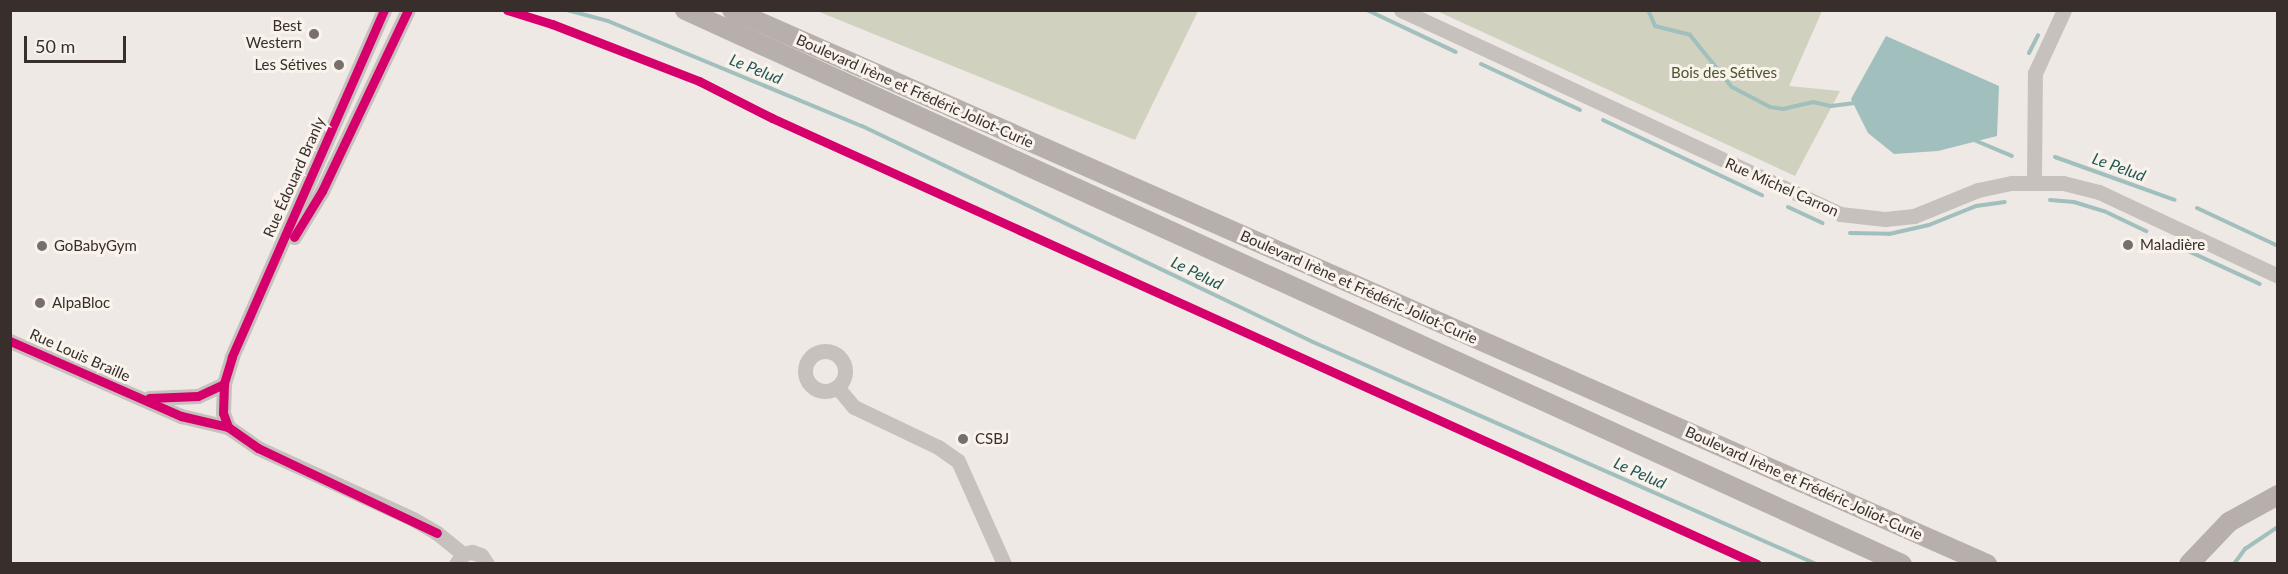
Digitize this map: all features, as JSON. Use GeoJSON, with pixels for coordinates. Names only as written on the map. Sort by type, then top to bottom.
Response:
{"type":"FeatureCollection","features":[{"type":"Feature","properties":{"kind":"main road","name":"Boulevard Irène et Frédéric Joliot-Curie"},"geometry":{"type":"LineString","coordinates":[[685,10],[1902,564]]}},
{"type":"Feature","properties":{"kind":"main road","name":"Boulevard Irène et Frédéric Joliot-Curie"},"geometry":{"type":"LineString","coordinates":[[732,10],[1987,564]]}},
{"type":"Feature","properties":{"kind":"main road"},"geometry":{"type":"LineString","coordinates":[[2189,564],[2229,522],[2277,495]]}},
{"type":"Feature","properties":{"kind":"main road"},"geometry":{"type":"LineString","coordinates":[[2204,564],[2252,510]]}},
{"type":"Feature","properties":{"kind":"street","name":"Rue Édouard Branly"},"geometry":{"type":"LineString","coordinates":[[228,426],[223,413],[224,384],[232,357],[384,10]]}},
{"type":"Feature","properties":{"kind":"street","name":"Rue Édouard Branly"},"geometry":{"type":"LineString","coordinates":[[232,357],[322,191],[408,10]]}},
{"type":"Feature","properties":{"kind":"street","name":"Rue Michel Carron"},"geometry":{"type":"LineString","coordinates":[[1401,10],[1840,214],[1884,219],[1914,216],[1977,190],[2034,180],[2099,192],[2277,276]]}},
{"type":"Feature","properties":{"kind":"street"},"geometry":{"type":"LineString","coordinates":[[2034,180],[2035,73],[2064,10]]}},
{"type":"Feature","properties":{"kind":"street","name":"Rue Louis Braille"},"geometry":{"type":"LineString","coordinates":[[10,341],[181,416],[228,426]]}},
{"type":"Feature","properties":{"kind":"street","name":"Rue Louis Braille"},"geometry":{"type":"LineString","coordinates":[[137,397],[177,399],[213,392],[224,384]]}},
{"type":"Feature","properties":{"kind":"street"},"geometry":{"type":"LineString","coordinates":[[837,387],[854,407],[938,447],[958,461],[1004,564]]}},
{"type":"Feature","properties":{"kind":"street"},"geometry":{"type":"LineString","coordinates":[[228,426],[258,448],[437,532],[459,559],[477,553],[487,564]]}},
{"type":"Feature","properties":{"kind":"green space"},"geometry":{"type":"Polygon","coordinates":[[[817,11],[1198,11],[1135,140],[817,11]]]}},
{"type":"Feature","properties":{"kind":"green space","name":"Bois des Sétives"},"geometry":{"type":"Polygon","coordinates":[[[1437,11],[1822,11],[1789,86],[1840,91],[1795,176],[1437,11]]]}},
{"type":"Feature","properties":{"kind":"water"},"geometry":{"type":"Polygon","coordinates":[[[1886,36],[1999,86],[1997,136],[1938,151],[1894,154],[1868,133],[1851,99],[1886,36]]]}},
{"type":"Feature","properties":{"kind":"waterway","name":"Le Pelud"},"geometry":{"type":"LineString","coordinates":[[567,10],[608,21],[862,126],[1313,342],[1816,564]]}},
{"type":"Feature","properties":{"kind":"waterway"},"geometry":{"type":"LineString","coordinates":[[1367,10],[1456,52]]}},
{"type":"Feature","properties":{"kind":"waterway","name":"Le Pelud"},"geometry":{"type":"LineString","coordinates":[[1648,10],[1655,26],[1690,35],[1732,87],[1770,107],[1783,109],[1813,102],[1831,106],[1857,103]]}},
{"type":"Feature","properties":{"kind":"waterway"},"geometry":{"type":"LineString","coordinates":[[2029,53],[2038,35]]}},
{"type":"Feature","properties":{"kind":"waterway"},"geometry":{"type":"LineString","coordinates":[[1481,64],[1580,110]]}},
{"type":"Feature","properties":{"kind":"waterway"},"geometry":{"type":"LineString","coordinates":[[1603,120],[1762,195]]}},
{"type":"Feature","properties":{"kind":"waterway","name":"Le Pelud"},"geometry":{"type":"LineString","coordinates":[[1974,140],[2012,156]]}},
{"type":"Feature","properties":{"kind":"waterway","name":"Le Pelud"},"geometry":{"type":"LineString","coordinates":[[2055,157],[2175,200]]}},
{"type":"Feature","properties":{"kind":"waterway"},"geometry":{"type":"LineString","coordinates":[[2050,200],[2074,202],[2104,211],[2146,231]]}},
{"type":"Feature","properties":{"kind":"waterway"},"geometry":{"type":"LineString","coordinates":[[1850,233],[1889,234],[1929,225],[1976,206],[2005,202]]}},
{"type":"Feature","properties":{"kind":"waterway"},"geometry":{"type":"LineString","coordinates":[[1788,207],[1823,223]]}},
{"type":"Feature","properties":{"kind":"waterway","name":"Le Pelud"},"geometry":{"type":"LineString","coordinates":[[2197,208],[2278,246]]}},
{"type":"Feature","properties":{"kind":"waterway"},"geometry":{"type":"LineString","coordinates":[[2186,250],[2260,284]]}},
{"type":"Feature","properties":{"kind":"waterway"},"geometry":{"type":"LineString","coordinates":[[2234,564],[2245,549],[2278,527]]}},
{"type":"Feature","properties":{"kind":"cycle path"},"geometry":{"type":"LineString","coordinates":[[384,10],[232,357],[224,384],[223,413],[228,427],[258,448],[437,533]]}},
{"type":"Feature","properties":{"kind":"cycle path"},"geometry":{"type":"LineString","coordinates":[[294,237],[322,191],[408,10]]}},
{"type":"Feature","properties":{"kind":"cycle path"},"geometry":{"type":"LineString","coordinates":[[507,10],[552,24],[699,81],[772,118],[1757,564]]}},
{"type":"Feature","properties":{"kind":"cycle path"},"geometry":{"type":"LineString","coordinates":[[10,341],[181,416],[228,427]]}},
{"type":"Feature","properties":{"kind":"cycle path"},"geometry":{"type":"LineString","coordinates":[[149,398],[198,396],[224,384]]}},
{"type":"Feature","properties":{"kind":"place","name":"Best Western"},"geometry":{"type":"Point","coordinates":[314,34]}},
{"type":"Feature","properties":{"kind":"place","name":"Les Sétives"},"geometry":{"type":"Point","coordinates":[339,65]}},
{"type":"Feature","properties":{"kind":"place","name":"Maladière"},"geometry":{"type":"Point","coordinates":[2128,245]}},
{"type":"Feature","properties":{"kind":"place","name":"GoBabyGym"},"geometry":{"type":"Point","coordinates":[42,246]}},
{"type":"Feature","properties":{"kind":"place","name":"AlpaBloc"},"geometry":{"type":"Point","coordinates":[40,303]}},
{"type":"Feature","properties":{"kind":"place","name":"CSBJ"},"geometry":{"type":"Point","coordinates":[963,439]}}]}
